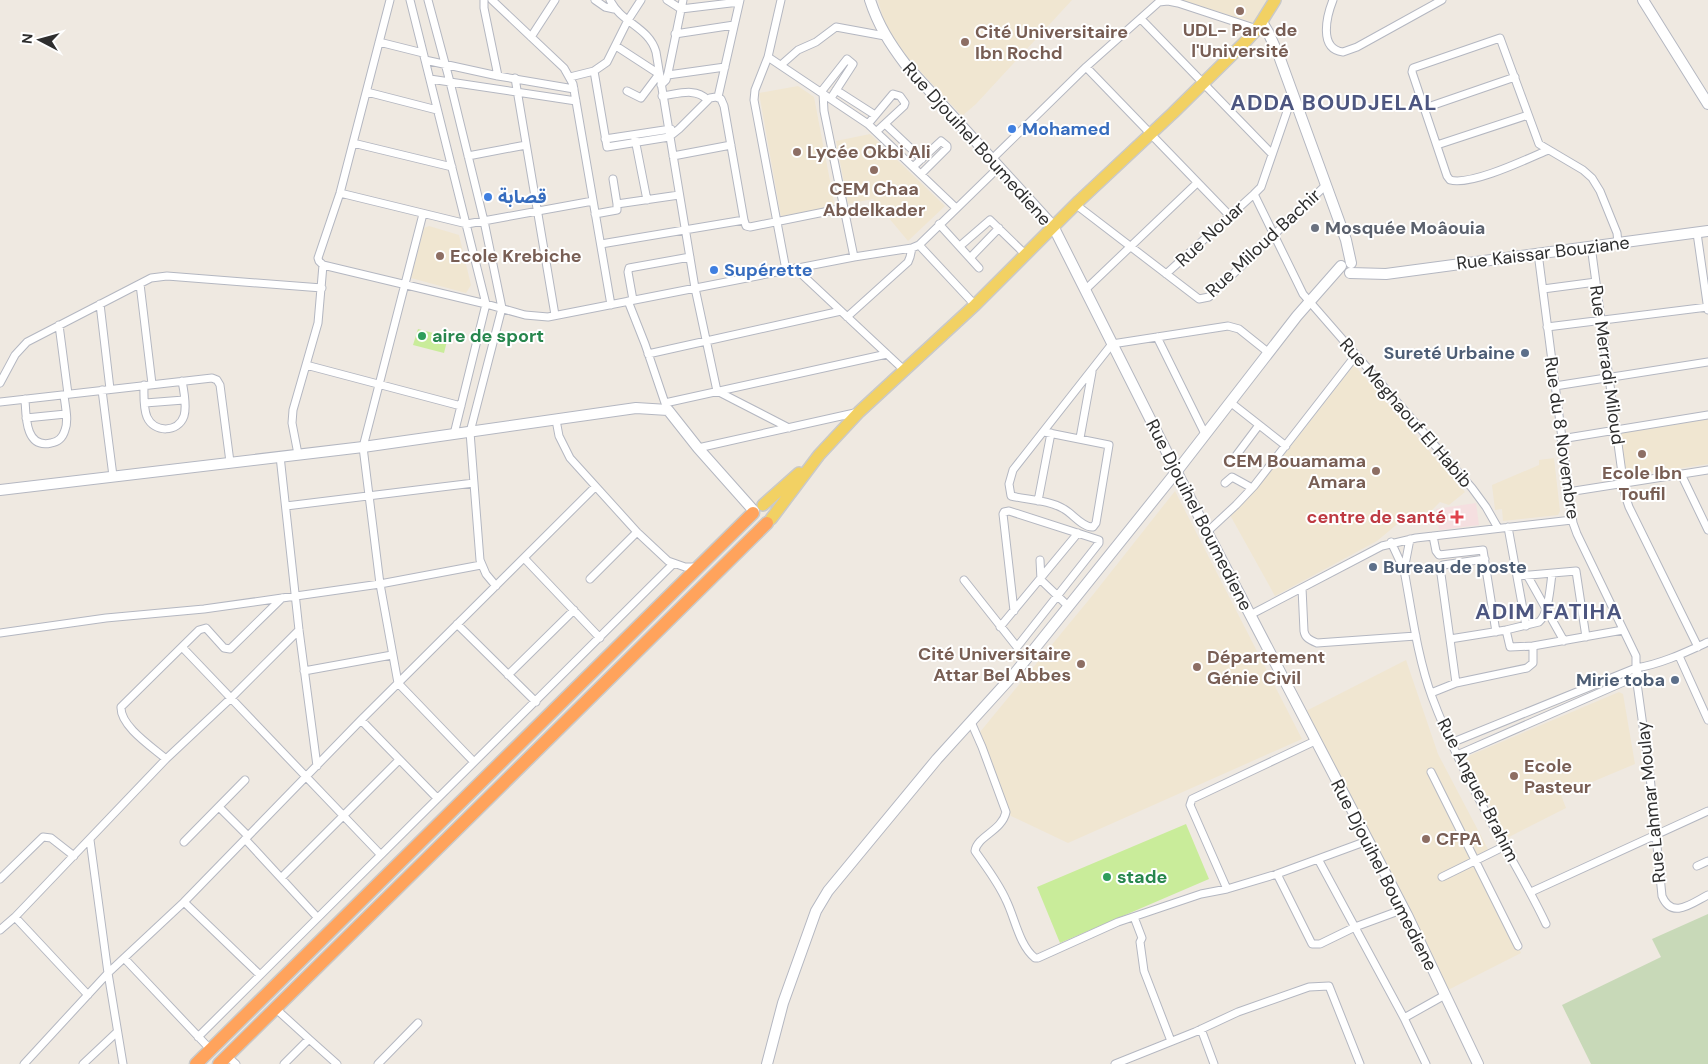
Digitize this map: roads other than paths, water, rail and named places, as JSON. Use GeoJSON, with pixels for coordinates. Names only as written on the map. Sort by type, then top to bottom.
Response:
{"type":"FeatureCollection","features":[{"type":"Feature","properties":{"kind":"highway"},"geometry":{"type":"LineString","coordinates":[[196,1064],[757,509]]}},
{"type":"Feature","properties":{"kind":"highway"},"geometry":{"type":"LineString","coordinates":[[227,1061],[275,1008],[769,521]]}},
{"type":"Feature","properties":{"kind":"main road","name":"Rue Djouihel Boumediene"},"geometry":{"type":"LineString","coordinates":[[870,0],[877,22],[906,65],[1053,226],[1250,616],[1404,909],[1478,1064]]}},
{"type":"Feature","properties":{"kind":"main road"},"geometry":{"type":"LineString","coordinates":[[819,455],[757,509],[756,521],[761,524],[769,521],[819,455],[859,412],[975,305],[1075,204],[1203,83],[1260,25],[1275,0]]}},
{"type":"Feature","properties":{"kind":"main road"},"geometry":{"type":"LineString","coordinates":[[1643,0],[1708,104]]}},
{"type":"Feature","properties":{"kind":"main road"},"geometry":{"type":"LineString","coordinates":[[767,1064],[783,1003],[820,904],[828,891],[899,804],[1015,673],[1176,472],[1309,301],[1326,282],[1347,267],[1346,240],[1279,56],[1268,32],[1260,25]]}},
{"type":"Feature","properties":{"kind":"main road","name":"Rue Kaissar Bouziane"},"geometry":{"type":"LineString","coordinates":[[1347,267],[1378,274],[1708,231]]}},
{"type":"Feature","properties":{"kind":"main road"},"geometry":{"type":"LineString","coordinates":[[0,490],[363,447],[636,408],[666,407],[736,492],[757,509],[770,510],[769,521]]}},
{"type":"Feature","properties":{"kind":"street"},"geometry":{"type":"LineString","coordinates":[[390,0],[340,194],[318,258],[323,265],[529,316],[544,317],[915,246]]}},
{"type":"Feature","properties":{"kind":"street"},"geometry":{"type":"LineString","coordinates":[[410,0],[486,304],[454,434]]}},
{"type":"Feature","properties":{"kind":"street"},"geometry":{"type":"LineString","coordinates":[[428,0],[446,64],[484,221],[502,308],[470,432],[479,554],[481,565],[489,579],[496,586]]}},
{"type":"Feature","properties":{"kind":"street"},"geometry":{"type":"LineString","coordinates":[[484,0],[498,76]]}},
{"type":"Feature","properties":{"kind":"street"},"geometry":{"type":"LineString","coordinates":[[492,0],[564,68],[570,77],[574,88],[611,304]]}},
{"type":"Feature","properties":{"kind":"street"},"geometry":{"type":"LineString","coordinates":[[531,37],[555,0]]}},
{"type":"Feature","properties":{"kind":"street"},"geometry":{"type":"LineString","coordinates":[[595,0],[605,7],[614,9],[648,36],[653,43],[695,288],[717,392],[789,428]]}},
{"type":"Feature","properties":{"kind":"street"},"geometry":{"type":"LineString","coordinates":[[610,0],[614,9]]}},
{"type":"Feature","properties":{"kind":"street"},"geometry":{"type":"LineString","coordinates":[[570,77],[594,71],[607,62],[628,20],[641,0]]}},
{"type":"Feature","properties":{"kind":"street"},"geometry":{"type":"LineString","coordinates":[[667,0],[681,9],[740,1],[718,98]]}},
{"type":"Feature","properties":{"kind":"street"},"geometry":{"type":"LineString","coordinates":[[661,86],[668,75],[683,0]]}},
{"type":"Feature","properties":{"kind":"street"},"geometry":{"type":"LineString","coordinates":[[781,0],[768,57],[755,90],[754,100],[786,270]]}},
{"type":"Feature","properties":{"kind":"street"},"geometry":{"type":"LineString","coordinates":[[1333,0],[1326,20],[1328,39],[1333,48],[1342,52],[1357,47],[1442,0]]}},
{"type":"Feature","properties":{"kind":"street"},"geometry":{"type":"LineString","coordinates":[[847,317],[908,262],[915,246],[956,208],[1086,68],[1142,19],[1155,5],[1162,1],[1178,3],[1260,25]]}},
{"type":"Feature","properties":{"kind":"street"},"geometry":{"type":"LineString","coordinates":[[1142,19],[1272,154]]}},
{"type":"Feature","properties":{"kind":"street"},"geometry":{"type":"LineString","coordinates":[[675,34],[734,25]]}},
{"type":"Feature","properties":{"kind":"street"},"geometry":{"type":"LineString","coordinates":[[782,66],[798,50],[816,42],[836,27],[885,36]]}},
{"type":"Feature","properties":{"kind":"street"},"geometry":{"type":"LineString","coordinates":[[1548,150],[1483,176],[1454,181],[1449,180],[1412,72],[1414,67],[1498,37],[1501,39],[1539,144],[1583,170],[1592,178],[1600,191],[1618,243]]}},
{"type":"Feature","properties":{"kind":"street"},"geometry":{"type":"LineString","coordinates":[[380,42],[446,64],[498,76],[574,88]]}},
{"type":"Feature","properties":{"kind":"street"},"geometry":{"type":"LineString","coordinates":[[616,46],[659,74]]}},
{"type":"Feature","properties":{"kind":"street"},"geometry":{"type":"LineString","coordinates":[[768,57],[868,124],[956,208]]}},
{"type":"Feature","properties":{"kind":"street"},"geometry":{"type":"LineString","coordinates":[[831,98],[853,64],[847,59],[822,92],[824,111],[854,257]]}},
{"type":"Feature","properties":{"kind":"street"},"geometry":{"type":"LineString","coordinates":[[668,75],[725,67]]}},
{"type":"Feature","properties":{"kind":"street"},"geometry":{"type":"LineString","coordinates":[[1086,68],[1230,216]]}},
{"type":"Feature","properties":{"kind":"street"},"geometry":{"type":"LineString","coordinates":[[594,71],[608,147],[669,137],[679,130],[708,100],[713,97],[721,99],[732,145],[745,225],[748,227],[844,208]]}},
{"type":"Feature","properties":{"kind":"street"},"geometry":{"type":"LineString","coordinates":[[627,91],[641,98],[659,74]]}},
{"type":"Feature","properties":{"kind":"street"},"geometry":{"type":"LineString","coordinates":[[1425,108],[1515,77]]}},
{"type":"Feature","properties":{"kind":"street"},"geometry":{"type":"LineString","coordinates":[[515,78],[555,315]]}},
{"type":"Feature","properties":{"kind":"street"},"geometry":{"type":"LineString","coordinates":[[430,79],[518,94],[576,101]]}},
{"type":"Feature","properties":{"kind":"street"},"geometry":{"type":"LineString","coordinates":[[836,90],[874,115]]}},
{"type":"Feature","properties":{"kind":"street"},"geometry":{"type":"LineString","coordinates":[[366,92],[437,110]]}},
{"type":"Feature","properties":{"kind":"street"},"geometry":{"type":"LineString","coordinates":[[662,96],[696,92],[708,100]]}},
{"type":"Feature","properties":{"kind":"street"},"geometry":{"type":"LineString","coordinates":[[868,124],[893,94],[900,96],[905,103],[904,106],[877,132]]}},
{"type":"Feature","properties":{"kind":"street","name":"Rue Nouar"},"geometry":{"type":"LineString","coordinates":[[1166,274],[1261,186],[1293,94]]}},
{"type":"Feature","properties":{"kind":"street"},"geometry":{"type":"LineString","coordinates":[[1437,145],[1528,115]]}},
{"type":"Feature","properties":{"kind":"street"},"geometry":{"type":"LineString","coordinates":[[885,124],[922,159]]}},
{"type":"Feature","properties":{"kind":"street"},"geometry":{"type":"LineString","coordinates":[[606,138],[668,128],[679,130]]}},
{"type":"Feature","properties":{"kind":"street"},"geometry":{"type":"LineString","coordinates":[[634,134],[647,200]]}},
{"type":"Feature","properties":{"kind":"street"},"geometry":{"type":"LineString","coordinates":[[914,166],[941,141],[948,146],[921,174]]}},
{"type":"Feature","properties":{"kind":"street"},"geometry":{"type":"LineString","coordinates":[[353,143],[452,167]]}},
{"type":"Feature","properties":{"kind":"street"},"geometry":{"type":"LineString","coordinates":[[468,156],[526,145]]}},
{"type":"Feature","properties":{"kind":"street"},"geometry":{"type":"LineString","coordinates":[[672,156],[732,145]]}},
{"type":"Feature","properties":{"kind":"street"},"geometry":{"type":"LineString","coordinates":[[596,214],[617,210],[613,179]]}},
{"type":"Feature","properties":{"kind":"street"},"geometry":{"type":"LineString","coordinates":[[1085,290],[1197,183]]}},
{"type":"Feature","properties":{"kind":"street","name":"Rue Miloud Bachir"},"geometry":{"type":"LineString","coordinates":[[1166,274],[1199,298],[1209,297],[1326,185]]}},
{"type":"Feature","properties":{"kind":"street"},"geometry":{"type":"LineString","coordinates":[[340,194],[467,224],[593,201]]}},
{"type":"Feature","properties":{"kind":"street","name":"Rue Meghaouf El Habib"},"geometry":{"type":"LineString","coordinates":[[1254,194],[1301,290],[1309,301],[1472,488],[1498,528]]}},
{"type":"Feature","properties":{"kind":"street"},"geometry":{"type":"LineString","coordinates":[[617,204],[679,195]]}},
{"type":"Feature","properties":{"kind":"street"},"geometry":{"type":"LineString","coordinates":[[1075,204],[1166,274]]}},
{"type":"Feature","properties":{"kind":"street"},"geometry":{"type":"LineString","coordinates":[[423,214],[363,447],[380,584],[398,683],[474,762]]}},
{"type":"Feature","properties":{"kind":"street"},"geometry":{"type":"LineString","coordinates":[[601,244],[744,220]]}},
{"type":"Feature","properties":{"kind":"street"},"geometry":{"type":"LineString","coordinates":[[960,246],[988,220],[991,220],[1025,254]]}},
{"type":"Feature","properties":{"kind":"street"},"geometry":{"type":"LineString","coordinates":[[939,224],[979,268]]}},
{"type":"Feature","properties":{"kind":"street"},"geometry":{"type":"LineString","coordinates":[[970,258],[999,228]]}},
{"type":"Feature","properties":{"kind":"street"},"geometry":{"type":"LineString","coordinates":[[1548,327],[1708,308],[1696,233]]}},
{"type":"Feature","properties":{"kind":"street"},"geometry":{"type":"LineString","coordinates":[[915,246],[975,305]]}},
{"type":"Feature","properties":{"kind":"street","name":"Rue Merradi Miloud"},"geometry":{"type":"LineString","coordinates":[[1592,246],[1608,378],[1623,483],[1629,507],[1698,646]]}},
{"type":"Feature","properties":{"kind":"street","name":"Rue du 8 Novembre"},"geometry":{"type":"LineString","coordinates":[[1538,253],[1572,520],[1623,630],[1633,646],[1636,656],[1636,672]]}},
{"type":"Feature","properties":{"kind":"street"},"geometry":{"type":"LineString","coordinates":[[690,257],[629,268],[628,272],[630,301],[666,407],[717,392],[887,354]]}},
{"type":"Feature","properties":{"kind":"street"},"geometry":{"type":"LineString","coordinates":[[298,454],[292,415],[318,323],[323,265]]}},
{"type":"Feature","properties":{"kind":"street"},"geometry":{"type":"LineString","coordinates":[[795,268],[904,370]]}},
{"type":"Feature","properties":{"kind":"street"},"geometry":{"type":"LineString","coordinates":[[0,383],[15,355],[23,346],[59,325],[151,278],[167,276],[322,288]]}},
{"type":"Feature","properties":{"kind":"street"},"geometry":{"type":"LineString","coordinates":[[1543,289],[1596,282]]}},
{"type":"Feature","properties":{"kind":"street"},"geometry":{"type":"LineString","coordinates":[[140,284],[152,384]]}},
{"type":"Feature","properties":{"kind":"street"},"geometry":{"type":"LineString","coordinates":[[100,304],[113,476]]}},
{"type":"Feature","properties":{"kind":"street"},"geometry":{"type":"LineString","coordinates":[[648,354],[841,311]]}},
{"type":"Feature","properties":{"kind":"street"},"geometry":{"type":"LineString","coordinates":[[25,399],[28,430],[32,436],[40,442],[50,443],[59,439],[65,431],[66,395],[59,325]]}},
{"type":"Feature","properties":{"kind":"street"},"geometry":{"type":"LineString","coordinates":[[1048,432],[1107,444],[1109,446],[1095,525],[1093,527],[1088,527],[1059,506],[1011,496],[1009,484],[1013,470],[1048,432],[1112,344],[1234,327],[1241,330],[1269,352]]}},
{"type":"Feature","properties":{"kind":"street"},"geometry":{"type":"LineString","coordinates":[[1157,337],[1205,434]]}},
{"type":"Feature","properties":{"kind":"street"},"geometry":{"type":"LineString","coordinates":[[1207,532],[1236,506],[1252,488],[1356,355]]}},
{"type":"Feature","properties":{"kind":"street"},"geometry":{"type":"LineString","coordinates":[[1555,386],[1708,362]]}},
{"type":"Feature","properties":{"kind":"street"},"geometry":{"type":"LineString","coordinates":[[306,365],[461,406]]}},
{"type":"Feature","properties":{"kind":"street"},"geometry":{"type":"LineString","coordinates":[[1080,438],[1093,369]]}},
{"type":"Feature","properties":{"kind":"street"},"geometry":{"type":"LineString","coordinates":[[0,402],[214,378],[219,382],[230,462]]}},
{"type":"Feature","properties":{"kind":"street"},"geometry":{"type":"LineString","coordinates":[[144,385],[145,404],[150,422],[158,428],[168,429],[175,427],[182,420],[184,400],[182,381]]}},
{"type":"Feature","properties":{"kind":"street"},"geometry":{"type":"LineString","coordinates":[[145,404],[184,400]]}},
{"type":"Feature","properties":{"kind":"street"},"geometry":{"type":"LineString","coordinates":[[1230,402],[1286,446]]}},
{"type":"Feature","properties":{"kind":"street"},"geometry":{"type":"LineString","coordinates":[[698,448],[859,412]]}},
{"type":"Feature","properties":{"kind":"street"},"geometry":{"type":"LineString","coordinates":[[26,418],[66,414]]}},
{"type":"Feature","properties":{"kind":"street"},"geometry":{"type":"LineString","coordinates":[[1561,439],[1708,415]]}},
{"type":"Feature","properties":{"kind":"street"},"geometry":{"type":"LineString","coordinates":[[556,420],[559,436],[565,451],[637,532],[664,558],[674,564],[698,568]]}},
{"type":"Feature","properties":{"kind":"street"},"geometry":{"type":"LineString","coordinates":[[1232,461],[1259,425]]}},
{"type":"Feature","properties":{"kind":"street"},"geometry":{"type":"LineString","coordinates":[[1038,501],[1048,432]]}},
{"type":"Feature","properties":{"kind":"street"},"geometry":{"type":"LineString","coordinates":[[280,456],[298,630],[316,766]]}},
{"type":"Feature","properties":{"kind":"street"},"geometry":{"type":"LineString","coordinates":[[1568,492],[1708,470]]}},
{"type":"Feature","properties":{"kind":"street"},"geometry":{"type":"LineString","coordinates":[[1682,474],[1708,530]]}},
{"type":"Feature","properties":{"kind":"street"},"geometry":{"type":"LineString","coordinates":[[1225,483],[1232,477],[1252,488]]}},
{"type":"Feature","properties":{"kind":"street"},"geometry":{"type":"LineString","coordinates":[[286,506],[474,483]]}},
{"type":"Feature","properties":{"kind":"street"},"geometry":{"type":"LineString","coordinates":[[24,1064],[108,973],[184,902],[361,720],[595,487]]}},
{"type":"Feature","properties":{"kind":"street"},"geometry":{"type":"LineString","coordinates":[[964,580],[1016,647],[1100,541],[1008,511],[1004,512],[1014,611]]}},
{"type":"Feature","properties":{"kind":"street"},"geometry":{"type":"LineString","coordinates":[[1250,616],[1391,542],[1572,520]]}},
{"type":"Feature","properties":{"kind":"street"},"geometry":{"type":"LineString","coordinates":[[1508,527],[1526,626]]}},
{"type":"Feature","properties":{"kind":"street"},"geometry":{"type":"LineString","coordinates":[[590,579],[637,532]]}},
{"type":"Feature","properties":{"kind":"street"},"geometry":{"type":"LineString","coordinates":[[1000,628],[1078,533]]}},
{"type":"Feature","properties":{"kind":"street"},"geometry":{"type":"LineString","coordinates":[[1433,536],[1438,554],[1482,549],[1496,632]]}},
{"type":"Feature","properties":{"kind":"street"},"geometry":{"type":"LineString","coordinates":[[1404,570],[1410,539]]}},
{"type":"Feature","properties":{"kind":"street"},"geometry":{"type":"LineString","coordinates":[[1391,542],[1404,570]]}},
{"type":"Feature","properties":{"kind":"street"},"geometry":{"type":"LineString","coordinates":[[524,558],[600,638]]}},
{"type":"Feature","properties":{"kind":"street"},"geometry":{"type":"LineString","coordinates":[[1456,683],[1441,566],[1485,559]]}},
{"type":"Feature","properties":{"kind":"street"},"geometry":{"type":"LineString","coordinates":[[1040,560],[1041,580],[1059,595],[1068,606]]}},
{"type":"Feature","properties":{"kind":"street"},"geometry":{"type":"LineString","coordinates":[[198,1036],[674,564]]}},
{"type":"Feature","properties":{"kind":"street"},"geometry":{"type":"LineString","coordinates":[[0,633],[97,619],[204,609],[282,598],[380,584],[481,565]]}},
{"type":"Feature","properties":{"kind":"street","name":"Rue Anguet Brahim"},"geometry":{"type":"LineString","coordinates":[[1404,570],[1416,636],[1430,693],[1457,755],[1504,846],[1531,892],[1546,924]]}},
{"type":"Feature","properties":{"kind":"street"},"geometry":{"type":"LineString","coordinates":[[1518,576],[1552,574],[1574,570],[1578,572],[1586,637]]}},
{"type":"Feature","properties":{"kind":"street"},"geometry":{"type":"LineString","coordinates":[[1450,639],[1496,632],[1540,622],[1546,611],[1552,574]]}},
{"type":"Feature","properties":{"kind":"street"},"geometry":{"type":"LineString","coordinates":[[1527,575],[1564,641]]}},
{"type":"Feature","properties":{"kind":"street"},"geometry":{"type":"LineString","coordinates":[[1302,588],[1305,636],[1317,643],[1416,636]]}},
{"type":"Feature","properties":{"kind":"street"},"geometry":{"type":"LineString","coordinates":[[166,760],[130,728],[122,718],[120,707],[203,628],[207,629],[224,648],[230,649],[282,598]]}},
{"type":"Feature","properties":{"kind":"street"},"geometry":{"type":"LineString","coordinates":[[508,675],[574,610]]}},
{"type":"Feature","properties":{"kind":"street"},"geometry":{"type":"LineString","coordinates":[[457,624],[536,702]]}},
{"type":"Feature","properties":{"kind":"street"},"geometry":{"type":"LineString","coordinates":[[0,930],[15,917],[166,760],[298,630]]}},
{"type":"Feature","properties":{"kind":"street"},"geometry":{"type":"LineString","coordinates":[[1506,630],[1510,647],[1533,646],[1623,630]]}},
{"type":"Feature","properties":{"kind":"street"},"geometry":{"type":"LineString","coordinates":[[1457,755],[1646,667],[1679,656],[1708,642]]}},
{"type":"Feature","properties":{"kind":"street"},"geometry":{"type":"LineString","coordinates":[[1430,693],[1456,683],[1527,668],[1533,662],[1533,646]]}},
{"type":"Feature","properties":{"kind":"street"},"geometry":{"type":"LineString","coordinates":[[182,647],[380,854]]}},
{"type":"Feature","properties":{"kind":"street"},"geometry":{"type":"LineString","coordinates":[[304,672],[392,655]]}},
{"type":"Feature","properties":{"kind":"street"},"geometry":{"type":"LineString","coordinates":[[1679,656],[1708,720]]}},
{"type":"Feature","properties":{"kind":"street"},"geometry":{"type":"LineString","coordinates":[[1451,743],[1636,672]]}},
{"type":"Feature","properties":{"kind":"street","name":"Rue Lahmar Moulay"},"geometry":{"type":"LineString","coordinates":[[1636,672],[1650,776],[1662,896],[1665,904],[1670,908],[1678,909],[1708,894]]}},
{"type":"Feature","properties":{"kind":"street"},"geometry":{"type":"LineString","coordinates":[[361,720],[438,798]]}},
{"type":"Feature","properties":{"kind":"street"},"geometry":{"type":"LineString","coordinates":[[971,722],[1006,812],[999,826],[977,844],[975,851],[995,879],[1024,943],[1033,956],[1038,958],[1118,922],[1201,894],[1227,889],[1277,874],[1368,841]]}},
{"type":"Feature","properties":{"kind":"street"},"geometry":{"type":"LineString","coordinates":[[1227,889],[1190,805],[1192,799],[1315,741]]}},
{"type":"Feature","properties":{"kind":"street"},"geometry":{"type":"LineString","coordinates":[[281,878],[399,760]]}},
{"type":"Feature","properties":{"kind":"street"},"geometry":{"type":"LineString","coordinates":[[1431,772],[1518,946]]}},
{"type":"Feature","properties":{"kind":"street"},"geometry":{"type":"LineString","coordinates":[[184,842],[245,780]]}},
{"type":"Feature","properties":{"kind":"street"},"geometry":{"type":"LineString","coordinates":[[219,808],[317,918]]}},
{"type":"Feature","properties":{"kind":"street"},"geometry":{"type":"LineString","coordinates":[[1531,892],[1708,811]]}},
{"type":"Feature","properties":{"kind":"street"},"geometry":{"type":"LineString","coordinates":[[0,878],[43,837],[51,838],[74,856]]}},
{"type":"Feature","properties":{"kind":"street"},"geometry":{"type":"LineString","coordinates":[[90,840],[108,973],[123,1064]]}},
{"type":"Feature","properties":{"kind":"street"},"geometry":{"type":"LineString","coordinates":[[1442,877],[1504,846]]}},
{"type":"Feature","properties":{"kind":"street"},"geometry":{"type":"LineString","coordinates":[[1318,859],[1404,1018],[1426,1064]]}},
{"type":"Feature","properties":{"kind":"street"},"geometry":{"type":"LineString","coordinates":[[1697,866],[1708,860]]}},
{"type":"Feature","properties":{"kind":"street"},"geometry":{"type":"LineString","coordinates":[[1277,874],[1312,944],[1320,944],[1355,927],[1404,909]]}},
{"type":"Feature","properties":{"kind":"street"},"geometry":{"type":"LineString","coordinates":[[184,902],[260,975]]}},
{"type":"Feature","properties":{"kind":"street"},"geometry":{"type":"LineString","coordinates":[[15,917],[88,995]]}},
{"type":"Feature","properties":{"kind":"street"},"geometry":{"type":"LineString","coordinates":[[1134,917],[1142,938],[1140,942],[1144,971],[1171,1041]]}},
{"type":"Feature","properties":{"kind":"street"},"geometry":{"type":"LineString","coordinates":[[124,958],[210,1049]]}},
{"type":"Feature","properties":{"kind":"street"},"geometry":{"type":"LineString","coordinates":[[1115,1064],[1238,1012],[1309,987],[1329,986],[1360,1064]]}},
{"type":"Feature","properties":{"kind":"street"},"geometry":{"type":"LineString","coordinates":[[1404,1018],[1445,995]]}},
{"type":"Feature","properties":{"kind":"street"},"geometry":{"type":"LineString","coordinates":[[275,1008],[337,1064]]}},
{"type":"Feature","properties":{"kind":"street"},"geometry":{"type":"LineString","coordinates":[[378,1064],[418,1023]]}},
{"type":"Feature","properties":{"kind":"street"},"geometry":{"type":"LineString","coordinates":[[1201,1029],[1214,1064]]}},
{"type":"Feature","properties":{"kind":"street"},"geometry":{"type":"LineString","coordinates":[[83,1064],[117,1032]]}},
{"type":"Feature","properties":{"kind":"street"},"geometry":{"type":"LineString","coordinates":[[284,1064],[308,1039]]}},
{"type":"Feature","properties":{"kind":"place","name":"UDL- Parc de l'Université"},"geometry":{"type":"Point","coordinates":[1240,11]}},
{"type":"Feature","properties":{"kind":"place","name":"Cité Universitaire Ibn Rochd"},"geometry":{"type":"Point","coordinates":[965,42]}},
{"type":"Feature","properties":{"kind":"place","name":"Mohamed"},"geometry":{"type":"Point","coordinates":[1012,129]}},
{"type":"Feature","properties":{"kind":"place","name":"Lycée Okbi Ali"},"geometry":{"type":"Point","coordinates":[797,152]}},
{"type":"Feature","properties":{"kind":"place","name":"CEM Chaa Abdelkader"},"geometry":{"type":"Point","coordinates":[874,170]}},
{"type":"Feature","properties":{"kind":"place","name":"قصابة"},"geometry":{"type":"Point","coordinates":[488,197]}},
{"type":"Feature","properties":{"kind":"place","name":"Mosquée Moâouia"},"geometry":{"type":"Point","coordinates":[1315,228]}},
{"type":"Feature","properties":{"kind":"place","name":"Ecole Krebiche"},"geometry":{"type":"Point","coordinates":[440,256]}},
{"type":"Feature","properties":{"kind":"place","name":"Supérette"},"geometry":{"type":"Point","coordinates":[714,270]}},
{"type":"Feature","properties":{"kind":"place","name":"aire de sport"},"geometry":{"type":"Point","coordinates":[422,336]}},
{"type":"Feature","properties":{"kind":"place","name":"Sureté Urbaine"},"geometry":{"type":"Point","coordinates":[1525,353]}},
{"type":"Feature","properties":{"kind":"place","name":"Ecole Ibn Toufil"},"geometry":{"type":"Point","coordinates":[1642,454]}},
{"type":"Feature","properties":{"kind":"place","name":"CEM Bouamama Amara"},"geometry":{"type":"Point","coordinates":[1376,471]}},
{"type":"Feature","properties":{"kind":"place","name":"centre de santé"},"geometry":{"type":"Point","coordinates":[1457,517]}},
{"type":"Feature","properties":{"kind":"place","name":"Bureau de poste"},"geometry":{"type":"Point","coordinates":[1373,567]}},
{"type":"Feature","properties":{"kind":"place","name":"Cité Universitaire Attar Bel Abbes"},"geometry":{"type":"Point","coordinates":[1081,664]}},
{"type":"Feature","properties":{"kind":"place","name":"Département Génie Civil"},"geometry":{"type":"Point","coordinates":[1197,667]}},
{"type":"Feature","properties":{"kind":"place","name":"Mirie toba"},"geometry":{"type":"Point","coordinates":[1675,680]}},
{"type":"Feature","properties":{"kind":"place","name":"Ecole Pasteur"},"geometry":{"type":"Point","coordinates":[1514,776]}},
{"type":"Feature","properties":{"kind":"place","name":"CFPA"},"geometry":{"type":"Point","coordinates":[1426,839]}},
{"type":"Feature","properties":{"kind":"place","name":"stade"},"geometry":{"type":"Point","coordinates":[1107,877]}},
{"type":"Feature","properties":{"kind":"district","name":"ADDA BOUDJELAL"},"geometry":{"type":"Point","coordinates":[1334,102]}},
{"type":"Feature","properties":{"kind":"district","name":"ADIM FATIHA"},"geometry":{"type":"Point","coordinates":[1549,611]}}]}
